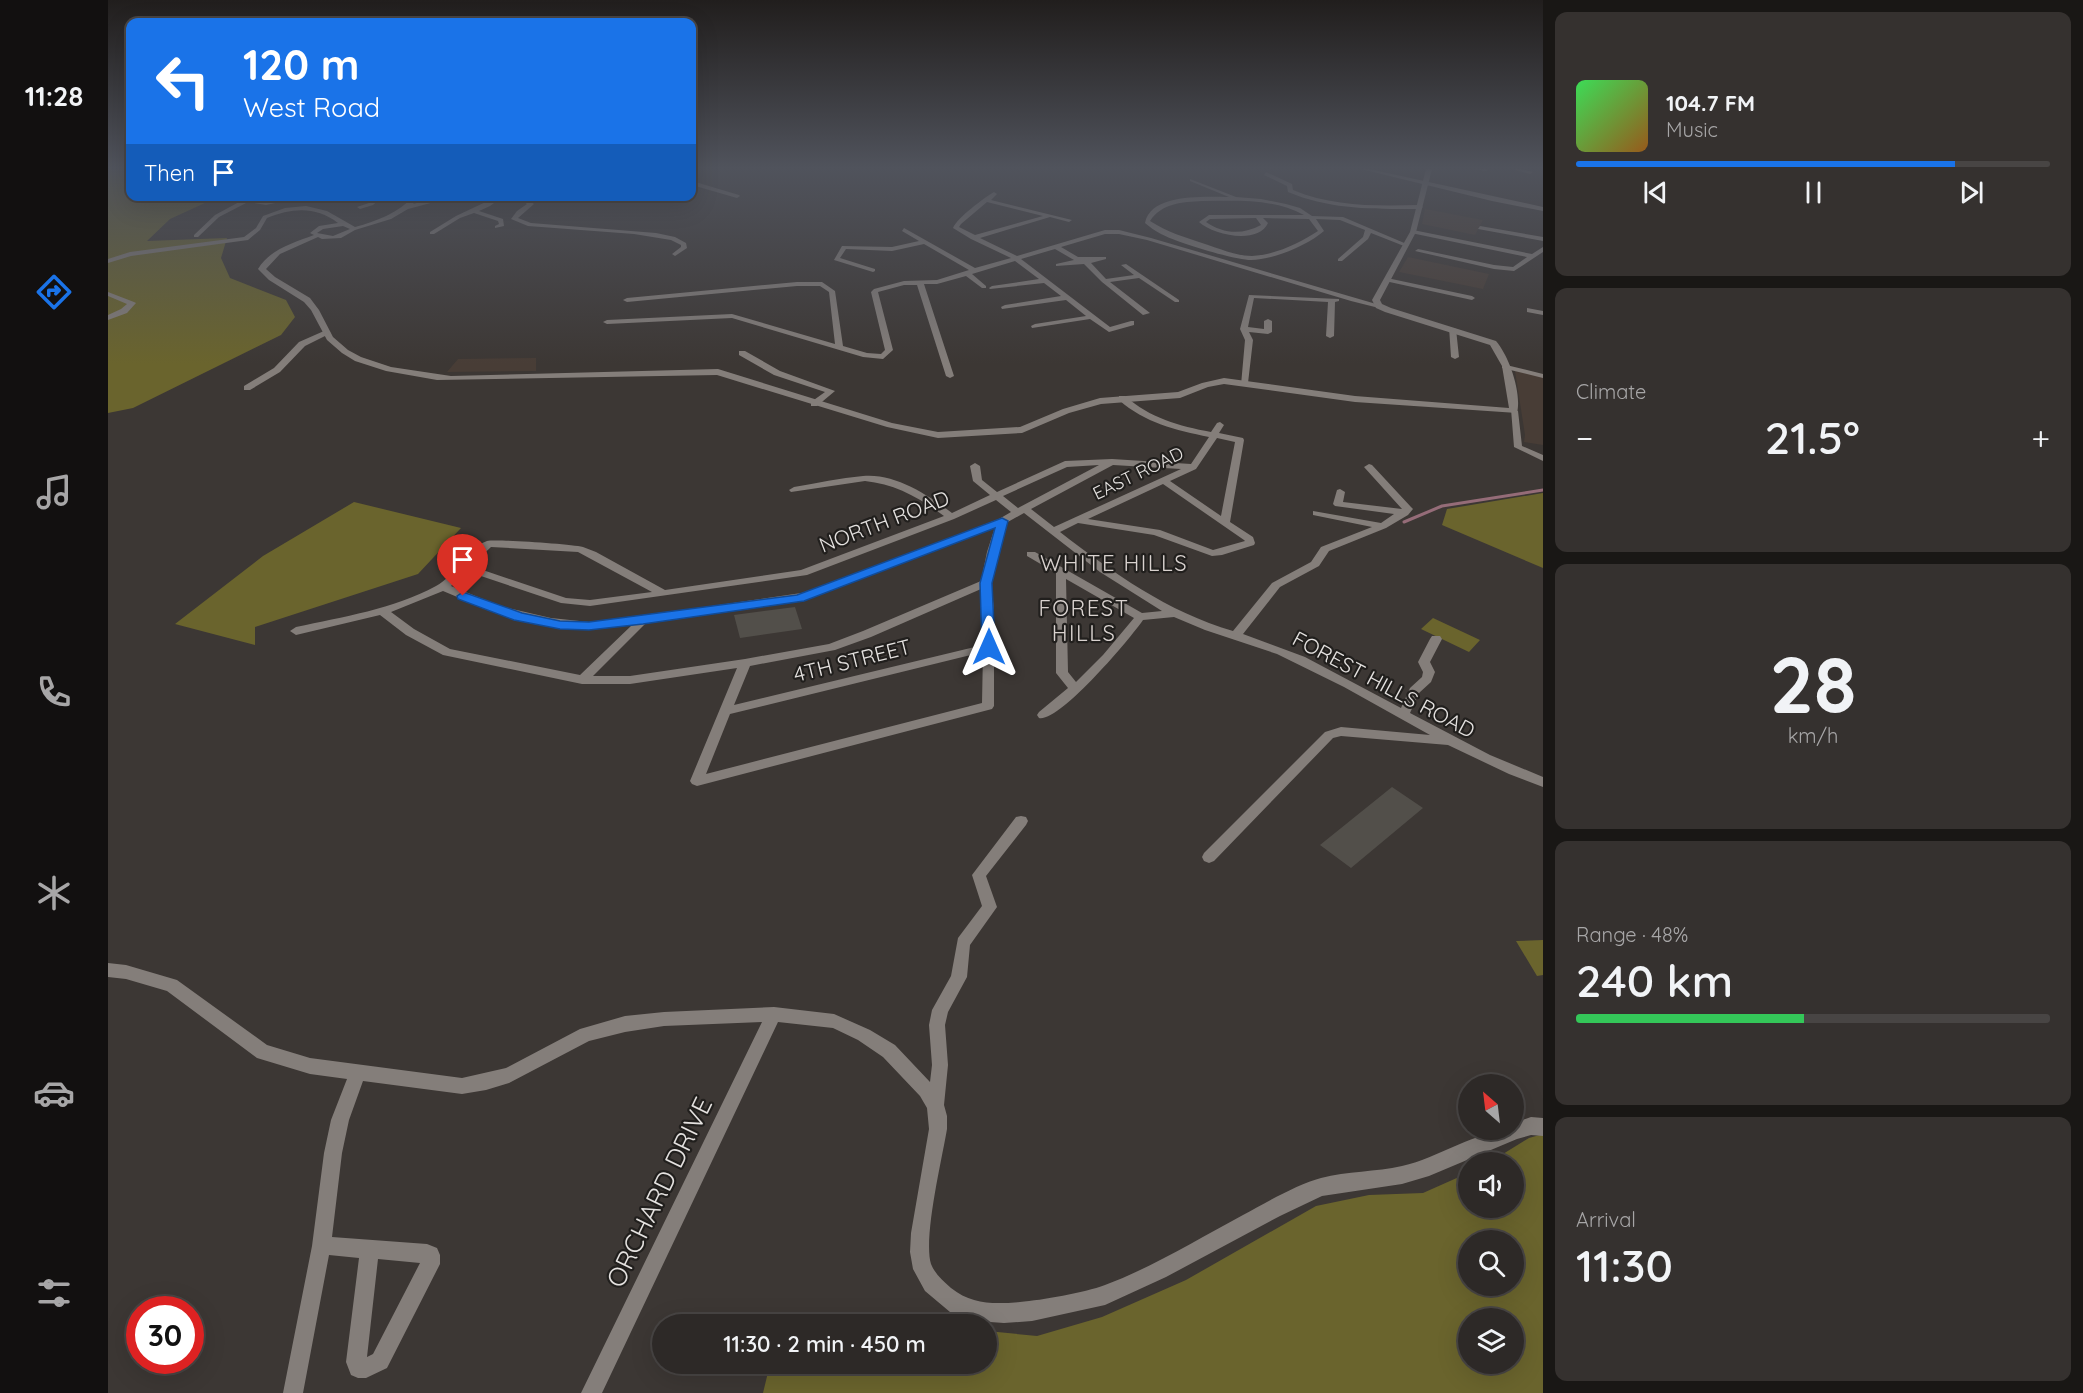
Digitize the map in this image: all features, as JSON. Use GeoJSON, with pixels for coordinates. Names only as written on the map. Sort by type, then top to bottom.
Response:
{"type":"FeatureCollection","features":[{"type":"Feature","properties":{"kind":"street"},"geometry":{"type":"LineString","coordinates":[[108,261],[130,254],[246,239],[252,234]]}},
{"type":"Feature","properties":{"kind":"street"},"geometry":{"type":"LineString","coordinates":[[271,277],[273,267],[281,258],[325,238],[345,234]]}},
{"type":"Feature","properties":{"kind":"street"},"geometry":{"type":"LineString","coordinates":[[648,234],[673,238],[684,244],[683,250],[675,254]]}},
{"type":"Feature","properties":{"kind":"street"},"geometry":{"type":"LineString","coordinates":[[911,234],[971,272],[988,288],[1043,281]]}},
{"type":"Feature","properties":{"kind":"street"},"geometry":{"type":"LineString","coordinates":[[967,234],[1016,258],[1109,330],[1131,323]]}},
{"type":"Feature","properties":{"kind":"street"},"geometry":{"type":"LineString","coordinates":[[973,238],[986,234]]}},
{"type":"Feature","properties":{"kind":"street"},"geometry":{"type":"LineString","coordinates":[[607,322],[732,316],[871,357],[887,355],[890,350],[874,292],[880,288],[904,283],[937,282],[1098,234]]}},
{"type":"Feature","properties":{"kind":"street"},"geometry":{"type":"LineString","coordinates":[[1124,234],[1379,306],[1493,343],[1499,349],[1505,366],[1518,447],[1543,458]]}},
{"type":"Feature","properties":{"kind":"street"},"geometry":{"type":"LineString","coordinates":[[1167,234],[1232,255],[1258,258],[1304,243],[1318,234]]}},
{"type":"Feature","properties":{"kind":"street"},"geometry":{"type":"LineString","coordinates":[[1340,260],[1366,238],[1367,234]]}},
{"type":"Feature","properties":{"kind":"street"},"geometry":{"type":"LineString","coordinates":[[1381,234],[1406,245]]}},
{"type":"Feature","properties":{"kind":"street"},"geometry":{"type":"LineString","coordinates":[[1379,306],[1376,300],[1412,234]]}},
{"type":"Feature","properties":{"kind":"street"},"geometry":{"type":"LineString","coordinates":[[1423,234],[1532,256]]}},
{"type":"Feature","properties":{"kind":"street"},"geometry":{"type":"LineString","coordinates":[[1512,234],[1543,240]]}},
{"type":"Feature","properties":{"kind":"street"},"geometry":{"type":"LineString","coordinates":[[325,238],[315,236],[267,260],[262,269],[311,304],[327,333],[342,350],[426,377],[451,379],[707,371],[734,375],[814,404],[917,432],[938,435],[976,435],[1022,430],[1079,406],[1122,398],[1180,395],[1204,385],[1224,381],[1355,399],[1514,411]]}},
{"type":"Feature","properties":{"kind":"street"},"geometry":{"type":"LineString","coordinates":[[873,270],[836,259],[844,247],[892,249],[925,242]]}},
{"type":"Feature","properties":{"kind":"street"},"geometry":{"type":"LineString","coordinates":[[1058,246],[1085,260],[1104,281],[1146,313]]}},
{"type":"Feature","properties":{"kind":"street"},"geometry":{"type":"LineString","coordinates":[[1418,250],[1514,269],[1543,249]]}},
{"type":"Feature","properties":{"kind":"street"},"geometry":{"type":"LineString","coordinates":[[1058,265],[1104,258]]}},
{"type":"Feature","properties":{"kind":"street"},"geometry":{"type":"LineString","coordinates":[[1124,265],[1177,301]]}},
{"type":"Feature","properties":{"kind":"street"},"geometry":{"type":"LineString","coordinates":[[1104,281],[1141,276]]}},
{"type":"Feature","properties":{"kind":"street"},"geometry":{"type":"LineString","coordinates":[[1387,280],[1472,298]]}},
{"type":"Feature","properties":{"kind":"street"},"geometry":{"type":"LineString","coordinates":[[920,282],[950,376]]}},
{"type":"Feature","properties":{"kind":"street"},"geometry":{"type":"LineString","coordinates":[[627,300],[797,284],[822,284],[832,291],[839,347]]}},
{"type":"Feature","properties":{"kind":"street"},"geometry":{"type":"LineString","coordinates":[[108,294],[132,303],[124,311],[108,318]]}},
{"type":"Feature","properties":{"kind":"street"},"geometry":{"type":"LineString","coordinates":[[1244,383],[1249,340],[1244,329],[1251,296],[1353,300]]}},
{"type":"Feature","properties":{"kind":"street"},"geometry":{"type":"LineString","coordinates":[[1005,307],[1065,298]]}},
{"type":"Feature","properties":{"kind":"street"},"geometry":{"type":"LineString","coordinates":[[1330,336],[1332,300]]}},
{"type":"Feature","properties":{"kind":"street"},"geometry":{"type":"LineString","coordinates":[[1530,310],[1543,313]]}},
{"type":"Feature","properties":{"kind":"street"},"geometry":{"type":"LineString","coordinates":[[1035,326],[1090,317]]}},
{"type":"Feature","properties":{"kind":"street"},"geometry":{"type":"LineString","coordinates":[[1244,329],[1268,332],[1268,321]]}},
{"type":"Feature","properties":{"kind":"street"},"geometry":{"type":"LineString","coordinates":[[1452,329],[1455,357]]}},
{"type":"Feature","properties":{"kind":"street"},"geometry":{"type":"LineString","coordinates":[[247,388],[277,370],[302,344],[327,333]]}},
{"type":"Feature","properties":{"kind":"street"},"geometry":{"type":"LineString","coordinates":[[742,353],[777,373],[831,391],[814,404]]}},
{"type":"Feature","properties":{"kind":"street"},"geometry":{"type":"LineString","coordinates":[[1505,366],[1543,376]]}},
{"type":"Feature","properties":{"kind":"street"},"geometry":{"type":"LineString","coordinates":[[1122,398],[1133,409],[1149,417],[1240,440],[1225,523]]}},
{"type":"Feature","properties":{"kind":"street","name":"EAST ROAD"},"geometry":{"type":"LineString","coordinates":[[1053,531],[1193,466],[1220,425]]}},
{"type":"Feature","properties":{"kind":"street"},"geometry":{"type":"LineString","coordinates":[[443,587],[483,605],[541,622],[589,626],[799,598],[1002,521],[1112,462]]}},
{"type":"Feature","properties":{"kind":"street","name":"NORTH ROAD"},"geometry":{"type":"LineString","coordinates":[[464,567],[565,601],[590,603],[663,594],[803,573],[951,517],[1065,464],[1112,462],[1193,466]]}},
{"type":"Feature","properties":{"kind":"street","name":"FOREST HILLS ROAD"},"geometry":{"type":"LineString","coordinates":[[975,466],[978,481],[996,495],[1053,531],[1112,574],[1175,613],[1312,665],[1404,714],[1449,742],[1510,771],[1543,782]]}},
{"type":"Feature","properties":{"kind":"street"},"geometry":{"type":"LineString","coordinates":[[1236,635],[1276,585],[1315,564],[1324,549],[1383,526],[1405,513],[1408,509],[1369,467]]}},
{"type":"Feature","properties":{"kind":"street"},"geometry":{"type":"LineString","coordinates":[[794,490],[876,478],[913,492],[951,517]]}},
{"type":"Feature","properties":{"kind":"street"},"geometry":{"type":"LineString","coordinates":[[1078,520],[1156,532],[1212,553],[1251,541],[1164,481]]}},
{"type":"Feature","properties":{"kind":"street"},"geometry":{"type":"LineString","coordinates":[[1340,492],[1338,504],[1405,513]]}},
{"type":"Feature","properties":{"kind":"street"},"geometry":{"type":"LineString","coordinates":[[1316,513],[1383,526]]}},
{"type":"Feature","properties":{"kind":"street"},"geometry":{"type":"LineString","coordinates":[[745,663],[697,781],[988,706],[989,647],[986,583],[1002,521]]}},
{"type":"Feature","properties":{"kind":"street"},"geometry":{"type":"LineString","coordinates":[[904,535],[927,551]]}},
{"type":"Feature","properties":{"kind":"street"},"geometry":{"type":"LineString","coordinates":[[296,631],[382,611],[443,587],[479,550],[489,544],[579,549],[663,594]]}},
{"type":"Feature","properties":{"kind":"street"},"geometry":{"type":"LineString","coordinates":[[1031,554],[1140,617],[1175,613]]}},
{"type":"Feature","properties":{"kind":"street"},"geometry":{"type":"LineString","coordinates":[[1061,571],[1062,672],[1076,690]]}},
{"type":"Feature","properties":{"kind":"street"},"geometry":{"type":"LineString","coordinates":[[382,611],[410,632],[447,652],[582,680],[630,680],[663,677],[831,647],[986,583]]}},
{"type":"Feature","properties":{"kind":"street"},"geometry":{"type":"LineString","coordinates":[[1043,715],[1076,690],[1117,648],[1140,617]]}},
{"type":"Feature","properties":{"kind":"street"},"geometry":{"type":"LineString","coordinates":[[582,680],[643,620]]}},
{"type":"Feature","properties":{"kind":"street"},"geometry":{"type":"LineString","coordinates":[[1404,714],[1414,691],[1427,679],[1429,672],[1424,662],[1436,639]]}},
{"type":"Feature","properties":{"kind":"street","name":"4TH STREET"},"geometry":{"type":"LineString","coordinates":[[725,711],[989,647]]}},
{"type":"Feature","properties":{"kind":"street"},"geometry":{"type":"LineString","coordinates":[[1209,857],[1329,735],[1341,731],[1449,742]]}},
{"type":"Feature","properties":{"kind":"street"},"geometry":{"type":"LineString","coordinates":[[935,1105],[940,1065],[937,1025],[940,1010],[959,977],[963,943],[990,907],[980,875],[1020,821]]}},
{"type":"Feature","properties":{"kind":"street"},"geometry":{"type":"LineString","coordinates":[[108,970],[126,972],[171,985],[263,1052],[310,1066],[462,1086],[509,1075],[586,1034],[625,1024],[664,1018],[774,1014],[834,1021],[864,1035],[889,1051],[910,1071],[935,1105],[938,1129],[920,1233],[919,1252],[923,1269],[932,1284],[957,1305],[976,1311],[1004,1313],[1032,1311],[1105,1295],[1321,1187],[1420,1170],[1453,1159],[1517,1130],[1531,1126],[1543,1127]]}},
{"type":"Feature","properties":{"kind":"street","name":"ORCHARD DRIVE"},"geometry":{"type":"LineString","coordinates":[[591,1393],[774,1014]]}},
{"type":"Feature","properties":{"kind":"street"},"geometry":{"type":"LineString","coordinates":[[293,1393],[321,1246],[331,1165],[340,1120],[358,1073]]}},
{"type":"Feature","properties":{"kind":"street"},"geometry":{"type":"LineString","coordinates":[[321,1246],[370,1249],[427,1253],[431,1260],[380,1361],[374,1365],[358,1368],[356,1362],[370,1249]]}},
{"type":"Feature","properties":{"kind":"shaded area"},"geometry":{"type":"Polygon","coordinates":[[[108,234],[154,234],[147,241],[227,238],[221,258],[230,278],[286,300],[295,317],[281,335],[133,408],[108,413],[108,234]]]}},
{"type":"Feature","properties":{"kind":"shaded area"},"geometry":{"type":"Polygon","coordinates":[[[1408,257],[1489,274],[1483,289],[1399,272],[1408,257]]]}},
{"type":"Feature","properties":{"kind":"shaded area"},"geometry":{"type":"Polygon","coordinates":[[[536,358],[536,371],[447,372],[458,359],[536,358]]]}},
{"type":"Feature","properties":{"kind":"shaded area"},"geometry":{"type":"Polygon","coordinates":[[[1515,371],[1543,376],[1543,445],[1524,442],[1525,435],[1515,371]]]}},
{"type":"Feature","properties":{"kind":"shaded area"},"geometry":{"type":"Polygon","coordinates":[[[1543,493],[1543,568],[1442,525],[1447,509],[1543,493]]]}},
{"type":"Feature","properties":{"kind":"shaded area"},"geometry":{"type":"Polygon","coordinates":[[[354,502],[461,528],[418,574],[255,627],[255,645],[175,624],[263,556],[354,502]]]}},
{"type":"Feature","properties":{"kind":"shaded area"},"geometry":{"type":"Polygon","coordinates":[[[1433,618],[1480,640],[1469,652],[1421,629],[1433,618]]]}},
{"type":"Feature","properties":{"kind":"shaded area"},"geometry":{"type":"Polygon","coordinates":[[[1543,940],[1543,975],[1537,976],[1516,941],[1543,940]]]}},
{"type":"Feature","properties":{"kind":"shaded area"},"geometry":{"type":"Polygon","coordinates":[[[1543,1134],[1543,1393],[763,1393],[768,1374],[997,1374],[997,1332],[1037,1336],[1102,1317],[1186,1280],[1316,1206],[1369,1195],[1423,1193],[1458,1177],[1458,1218],[1524,1218],[1524,1152],[1506,1152],[1529,1138],[1543,1134]]]}},
{"type":"Feature","properties":{"kind":"building"},"geometry":{"type":"Polygon","coordinates":[[[795,607],[802,629],[740,638],[734,615],[795,607]]]}},
{"type":"Feature","properties":{"kind":"building"},"geometry":{"type":"Polygon","coordinates":[[[1392,787],[1423,808],[1351,868],[1320,845],[1392,787]]]}},
{"type":"Feature","properties":{"kind":"waterway"},"geometry":{"type":"LineString","coordinates":[[1404,522],[1442,506],[1543,490]]}},
{"type":"Feature","properties":{"kind":"district","name":"WHITE HILLS"},"geometry":{"type":"Point","coordinates":[1114,563]}},
{"type":"Feature","properties":{"kind":"district","name":"FOREST HILLS"},"geometry":{"type":"Point","coordinates":[1084,620]}},
{"type":"Feature","properties":{"kind":"route"},"geometry":{"type":"LineString","coordinates":[[463,596],[519,617],[560,625],[589,626],[643,620],[810,595],[1002,521],[986,583],[989,647]]}}]}
